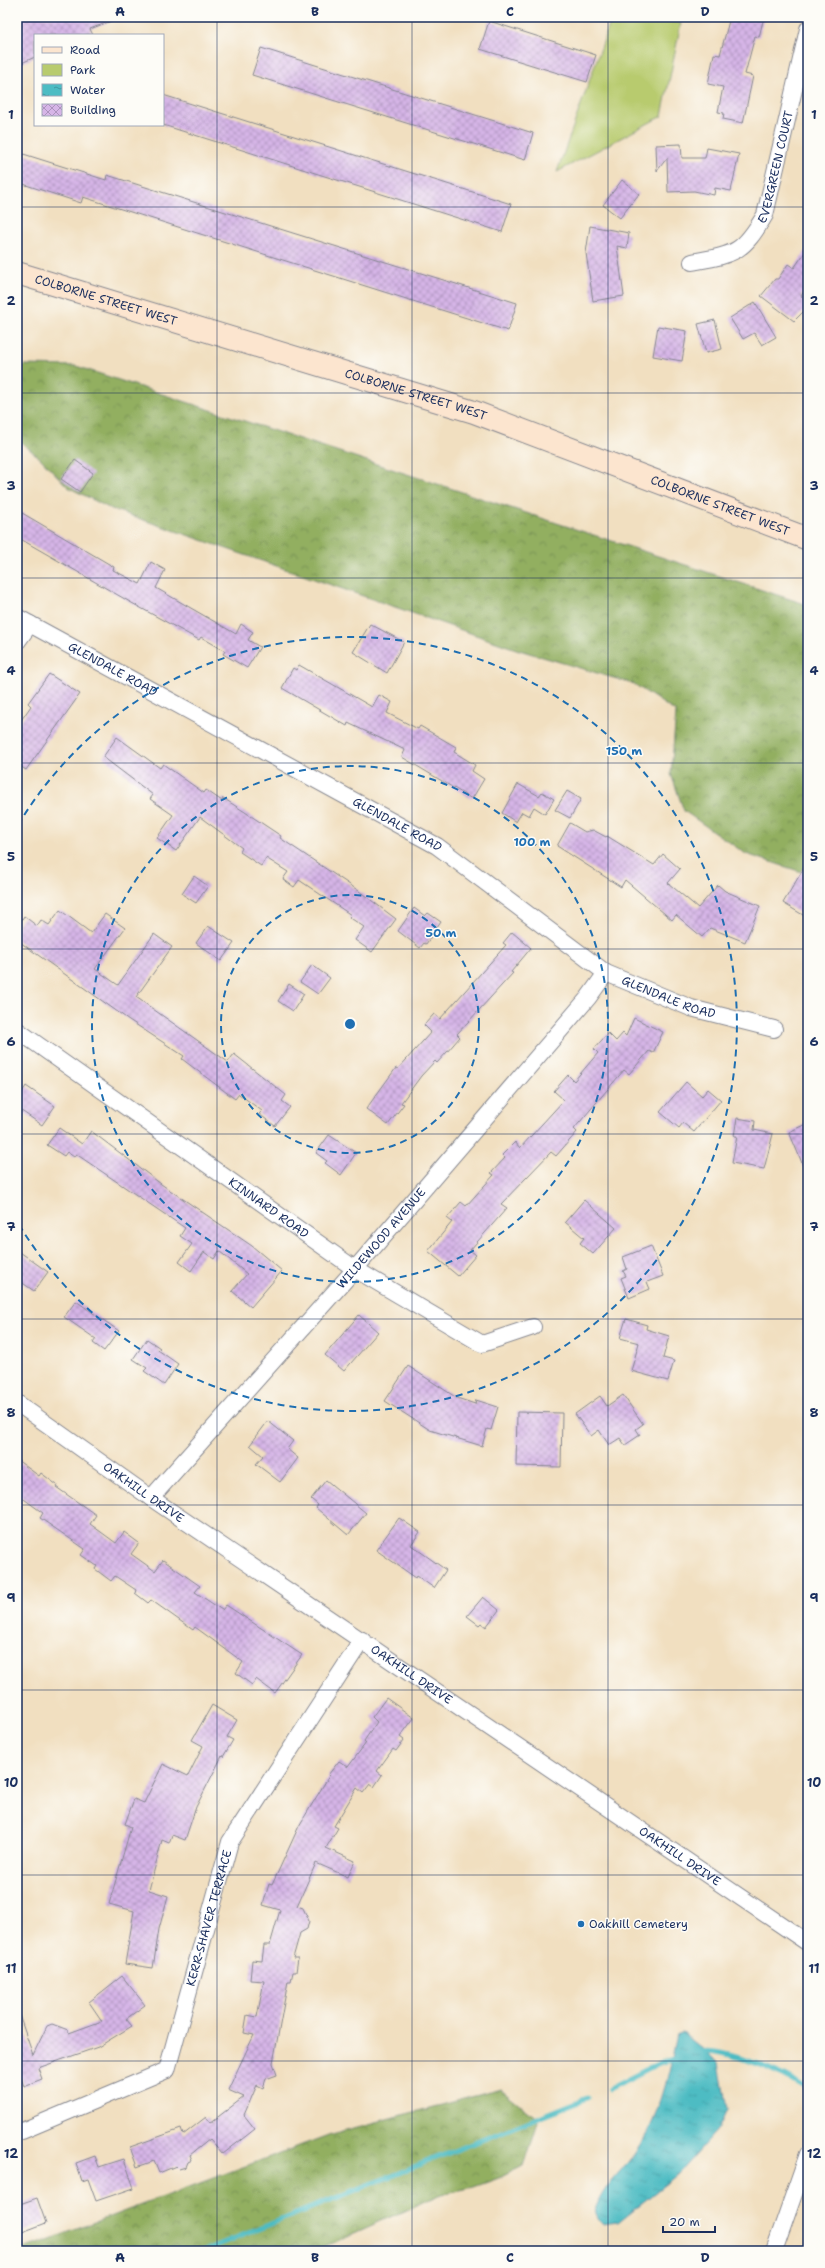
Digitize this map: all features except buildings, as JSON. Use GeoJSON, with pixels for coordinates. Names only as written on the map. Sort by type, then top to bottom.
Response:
{"type":"FeatureCollection","features":[{"type":"Feature","properties":{"kind":"main road","name":"COLBORNE STREET WEST"},"geometry":{"type":"LineString","coordinates":[[17,273],[474,412],[808,539]]}},
{"type":"Feature","properties":{"kind":"street","name":"EVERGREEN COURT"},"geometry":{"type":"LineString","coordinates":[[692,262],[729,255],[740,248],[753,236],[765,215],[808,29]]}},
{"type":"Feature","properties":{"kind":"street"},"geometry":{"type":"LineString","coordinates":[[17,642],[23,620]]}},
{"type":"Feature","properties":{"kind":"street","name":"GLENDALE ROAD"},"geometry":{"type":"LineString","coordinates":[[23,620],[437,846],[606,973],[690,1008],[774,1029]]}},
{"type":"Feature","properties":{"kind":"street","name":"WILDEWOOD AVENUE"},"geometry":{"type":"LineString","coordinates":[[151,1498],[355,1269],[588,998],[606,973]]}},
{"type":"Feature","properties":{"kind":"street","name":"KINNARD ROAD"},"geometry":{"type":"LineString","coordinates":[[17,1030],[355,1269],[482,1344],[533,1327]]}},
{"type":"Feature","properties":{"kind":"street","name":"OAKHILL DRIVE"},"geometry":{"type":"LineString","coordinates":[[17,1403],[151,1498],[808,1943]]}},
{"type":"Feature","properties":{"kind":"street","name":"KERR-SHAVER TERRACE"},"geometry":{"type":"LineString","coordinates":[[17,2130],[22,2131],[167,2070],[230,1842],[362,1640]]}},
{"type":"Feature","properties":{"kind":"street"},"geometry":{"type":"LineString","coordinates":[[774,2251],[808,2154]]}},
{"type":"Feature","properties":{"kind":"green space"},"geometry":{"type":"Polygon","coordinates":[[[612,17],[644,17],[681,23],[662,116],[557,172],[612,17]]]}},
{"type":"Feature","properties":{"kind":"green space"},"geometry":{"type":"Polygon","coordinates":[[[24,365],[76,366],[808,605],[808,874],[746,854],[684,811],[671,774],[676,712],[634,684],[519,650],[109,508],[68,487],[40,458],[17,439],[17,371],[24,365]]]}},
{"type":"Feature","properties":{"kind":"green space"},"geometry":{"type":"Polygon","coordinates":[[[501,2089],[538,2119],[523,2166],[499,2178],[474,2187],[442,2194],[314,2251],[18,2251],[331,2134],[501,2089]]]}},
{"type":"Feature","properties":{"kind":"water"},"geometry":{"type":"Polygon","coordinates":[[[682,2033],[719,2063],[727,2109],[718,2129],[678,2174],[618,2222],[602,2224],[596,2214],[596,2207],[604,2191],[634,2155],[647,2134],[659,2107],[677,2034],[682,2033]]]}},
{"type":"Feature","properties":{"kind":"waterway"},"geometry":{"type":"LineString","coordinates":[[699,2052],[718,2052],[741,2058],[783,2075],[808,2089]]}},
{"type":"Feature","properties":{"kind":"waterway"},"geometry":{"type":"LineString","coordinates":[[609,2089],[659,2063],[677,2058]]}},
{"type":"Feature","properties":{"kind":"waterway"},"geometry":{"type":"LineString","coordinates":[[203,2251],[587,2098]]}},
{"type":"Feature","properties":{"kind":"place","name":"Oakhill Cemetery"},"geometry":{"type":"Point","coordinates":[581,1924]}}]}
